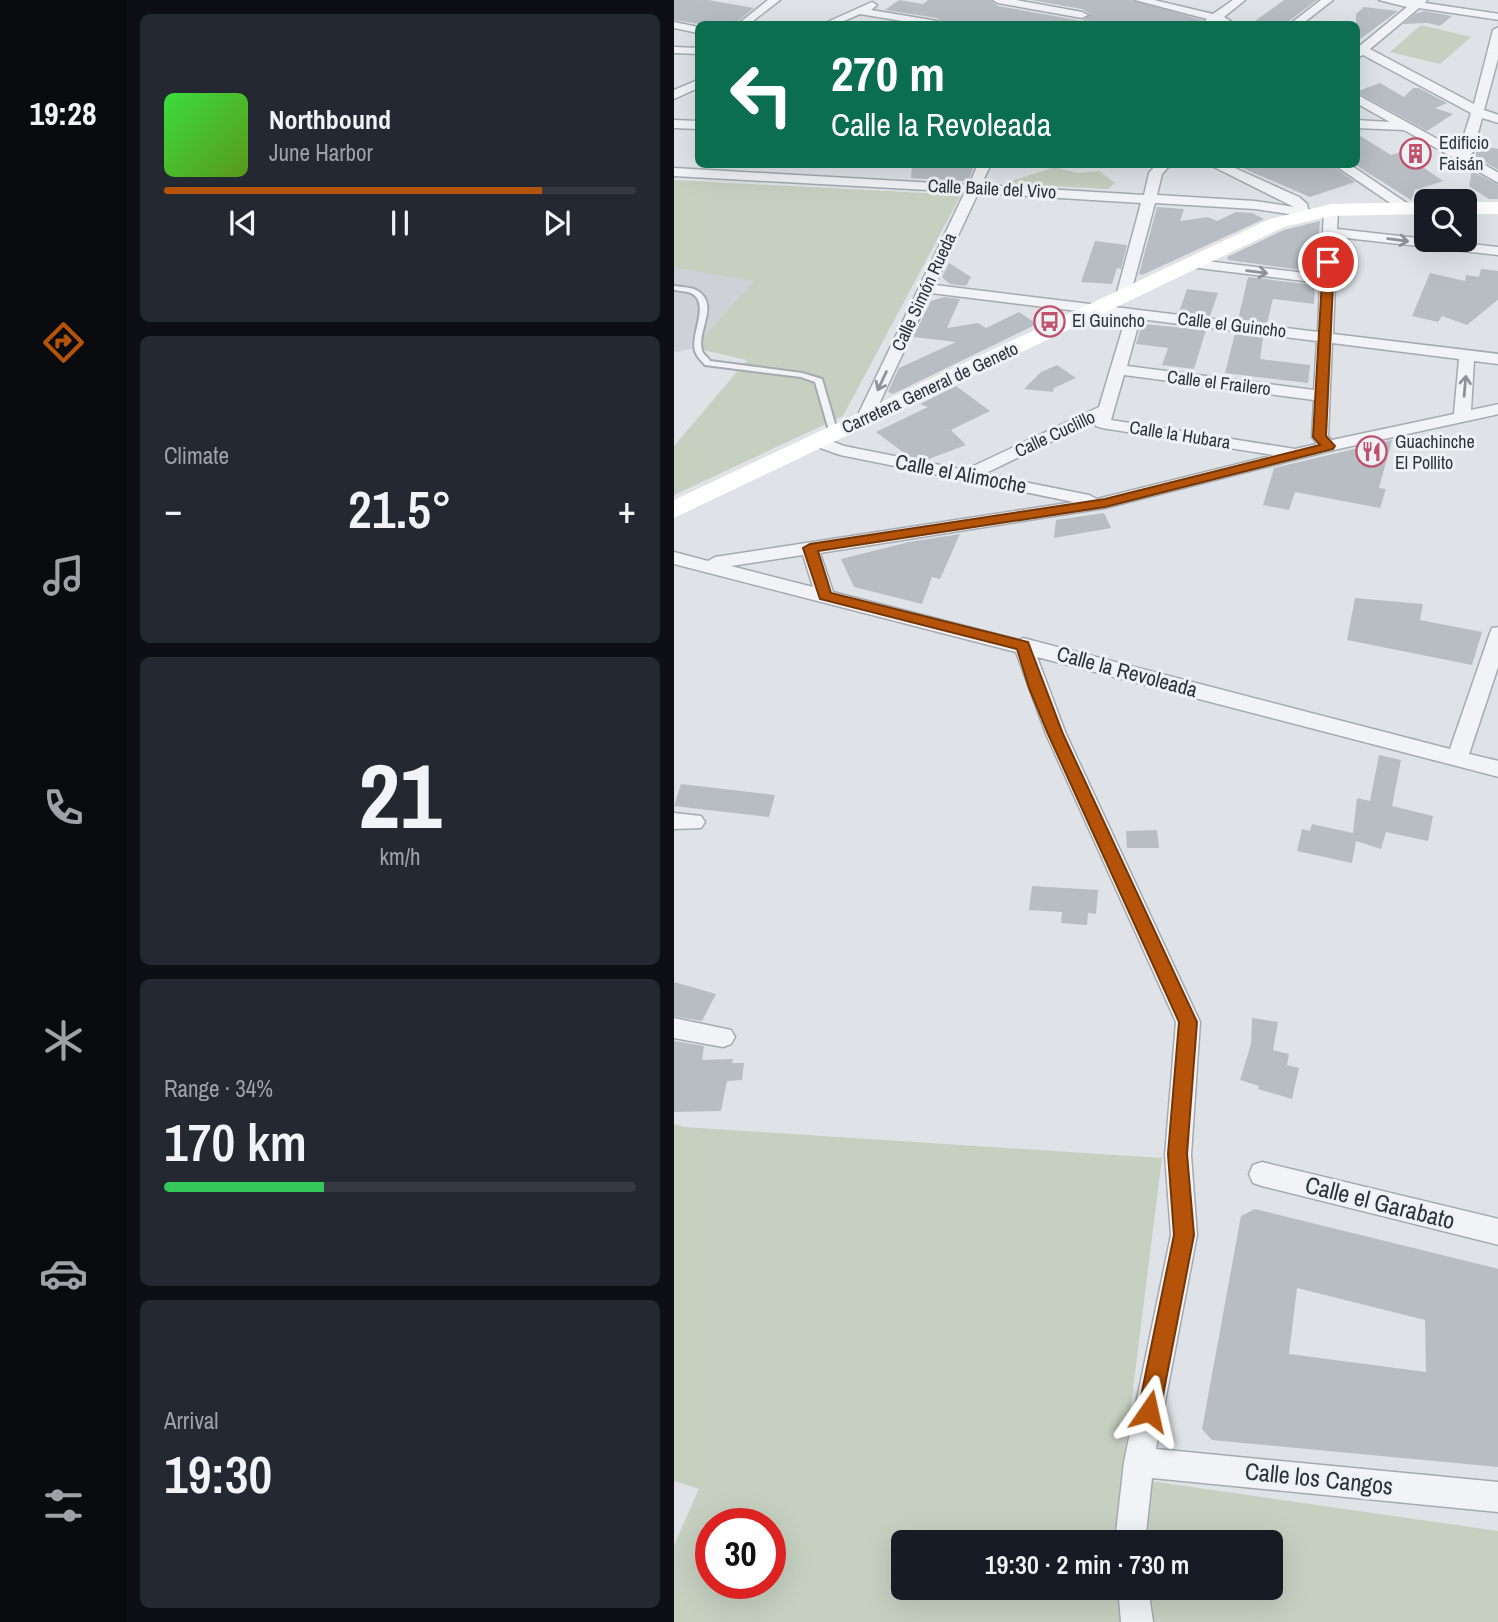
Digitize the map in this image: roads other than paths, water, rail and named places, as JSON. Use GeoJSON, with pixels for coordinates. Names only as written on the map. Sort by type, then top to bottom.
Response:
{"type":"FeatureCollection","features":[{"type":"Feature","properties":{"kind":"main road","name":"Carretera General de Geneto"},"geometry":{"type":"LineString","coordinates":[[674,510],[1098,309],[1129,305],[1190,263],[1277,223],[1331,210],[1414,208]]}},
{"type":"Feature","properties":{"kind":"main road"},"geometry":{"type":"LineString","coordinates":[[1477,208],[1498,208]]}},
{"type":"Feature","properties":{"kind":"street"},"geometry":{"type":"LineString","coordinates":[[759,0],[774,1]]}},
{"type":"Feature","properties":{"kind":"street"},"geometry":{"type":"LineString","coordinates":[[835,21],[882,0]]}},
{"type":"Feature","properties":{"kind":"street"},"geometry":{"type":"LineString","coordinates":[[998,0],[1086,11],[1077,21]]}},
{"type":"Feature","properties":{"kind":"street"},"geometry":{"type":"LineString","coordinates":[[1140,0],[1212,21],[1240,0]]}},
{"type":"Feature","properties":{"kind":"street"},"geometry":{"type":"LineString","coordinates":[[1299,21],[1328,0]]}},
{"type":"Feature","properties":{"kind":"street"},"geometry":{"type":"LineString","coordinates":[[1384,0],[1419,3],[1498,18]]}},
{"type":"Feature","properties":{"kind":"street"},"geometry":{"type":"LineString","coordinates":[[747,21],[774,1]]}},
{"type":"Feature","properties":{"kind":"street"},"geometry":{"type":"LineString","coordinates":[[1360,51],[1419,3]]}},
{"type":"Feature","properties":{"kind":"street"},"geometry":{"type":"LineString","coordinates":[[859,10],[920,21]]}},
{"type":"Feature","properties":{"kind":"street"},"geometry":{"type":"LineString","coordinates":[[674,25],[695,29]]}},
{"type":"Feature","properties":{"kind":"street"},"geometry":{"type":"LineString","coordinates":[[1460,156],[1467,152],[1498,30]]}},
{"type":"Feature","properties":{"kind":"street"},"geometry":{"type":"LineString","coordinates":[[674,50],[695,51]]}},
{"type":"Feature","properties":{"kind":"street"},"geometry":{"type":"LineString","coordinates":[[1360,52],[1498,119]]}},
{"type":"Feature","properties":{"kind":"street"},"geometry":{"type":"LineString","coordinates":[[1360,99],[1498,179]]}},
{"type":"Feature","properties":{"kind":"street"},"geometry":{"type":"LineString","coordinates":[[674,124],[695,125]]}},
{"type":"Feature","properties":{"kind":"street"},"geometry":{"type":"LineString","coordinates":[[1360,124],[1408,127]]}},
{"type":"Feature","properties":{"kind":"street","name":"Calle Simón Rueda"},"geometry":{"type":"LineString","coordinates":[[864,419],[983,168]]}},
{"type":"Feature","properties":{"kind":"street","name":"Calle Cuclillo"},"geometry":{"type":"LineString","coordinates":[[966,476],[1104,416],[1116,369],[1149,198],[1156,173],[1161,168]]}},
{"type":"Feature","properties":{"kind":"street"},"geometry":{"type":"LineString","coordinates":[[1223,168],[1294,200],[1309,214]]}},
{"type":"Feature","properties":{"kind":"street"},"geometry":{"type":"LineString","coordinates":[[1346,168],[1414,206]]}},
{"type":"Feature","properties":{"kind":"street","name":"Calle Baile del Vivo"},"geometry":{"type":"LineString","coordinates":[[674,172],[1255,205],[1309,214]]}},
{"type":"Feature","properties":{"kind":"street"},"geometry":{"type":"LineString","coordinates":[[1328,446],[1320,437],[1331,210]]}},
{"type":"Feature","properties":{"kind":"street"},"geometry":{"type":"LineString","coordinates":[[1330,232],[1498,251]]}},
{"type":"Feature","properties":{"kind":"street"},"geometry":{"type":"LineString","coordinates":[[1190,263],[1328,280]]}},
{"type":"Feature","properties":{"kind":"street"},"geometry":{"type":"LineString","coordinates":[[924,288],[1098,309]]}},
{"type":"Feature","properties":{"kind":"street","name":"Calle el Guincho"},"geometry":{"type":"LineString","coordinates":[[1129,305],[1323,336],[1498,359]]}},
{"type":"Feature","properties":{"kind":"street"},"geometry":{"type":"LineString","coordinates":[[1462,417],[1467,355]]}},
{"type":"Feature","properties":{"kind":"street","name":"Calle el Frailero"},"geometry":{"type":"LineString","coordinates":[[1116,369],[1322,396]]}},
{"type":"Feature","properties":{"kind":"street"},"geometry":{"type":"LineString","coordinates":[[704,565],[1105,503],[1328,446],[1498,409]]}},
{"type":"Feature","properties":{"kind":"street","name":"Calle la Hubara"},"geometry":{"type":"LineString","coordinates":[[1104,416],[1299,454]]}},
{"type":"Feature","properties":{"kind":"street","name":"Calle el Alimoche"},"geometry":{"type":"LineString","coordinates":[[826,438],[840,450],[1105,503]]}},
{"type":"Feature","properties":{"kind":"street"},"geometry":{"type":"LineString","coordinates":[[810,548],[825,596]]}},
{"type":"Feature","properties":{"kind":"street","name":"Calle la Revoleada"},"geometry":{"type":"LineString","coordinates":[[674,558],[1023,645],[1498,769]]}},
{"type":"Feature","properties":{"kind":"street"},"geometry":{"type":"LineString","coordinates":[[1457,758],[1498,634]]}},
{"type":"Feature","properties":{"kind":"street"},"geometry":{"type":"LineString","coordinates":[[1023,645],[1056,734],[1188,1022],[1178,1154],[1184,1235],[1139,1461],[1131,1530]]}},
{"type":"Feature","properties":{"kind":"street"},"geometry":{"type":"LineString","coordinates":[[674,1028],[723,1037]]}},
{"type":"Feature","properties":{"kind":"street","name":"Calle el Garabato"},"geometry":{"type":"LineString","coordinates":[[1262,1174],[1498,1232]]}},
{"type":"Feature","properties":{"kind":"street","name":"Calle los Cangos"},"geometry":{"type":"LineString","coordinates":[[1139,1461],[1498,1497]]}},
{"type":"Feature","properties":{"kind":"street"},"geometry":{"type":"LineString","coordinates":[[1134,1600],[1137,1622]]}},
{"type":"Feature","properties":{"kind":"lane"},"geometry":{"type":"LineString","coordinates":[[674,288],[690,289],[696,293],[698,301],[693,317]]}},
{"type":"Feature","properties":{"kind":"lane"},"geometry":{"type":"LineString","coordinates":[[686,350],[694,359],[708,363],[802,375],[819,381],[826,438]]}},
{"type":"Feature","properties":{"kind":"place","name":"Edificio Faisán"},"geometry":{"type":"Point","coordinates":[1416,153]}},
{"type":"Feature","properties":{"kind":"place","name":"El Guincho"},"geometry":{"type":"Point","coordinates":[1049,321]}},
{"type":"Feature","properties":{"kind":"place","name":"Guachinche El Pollito"},"geometry":{"type":"Point","coordinates":[1372,452]}}]}
